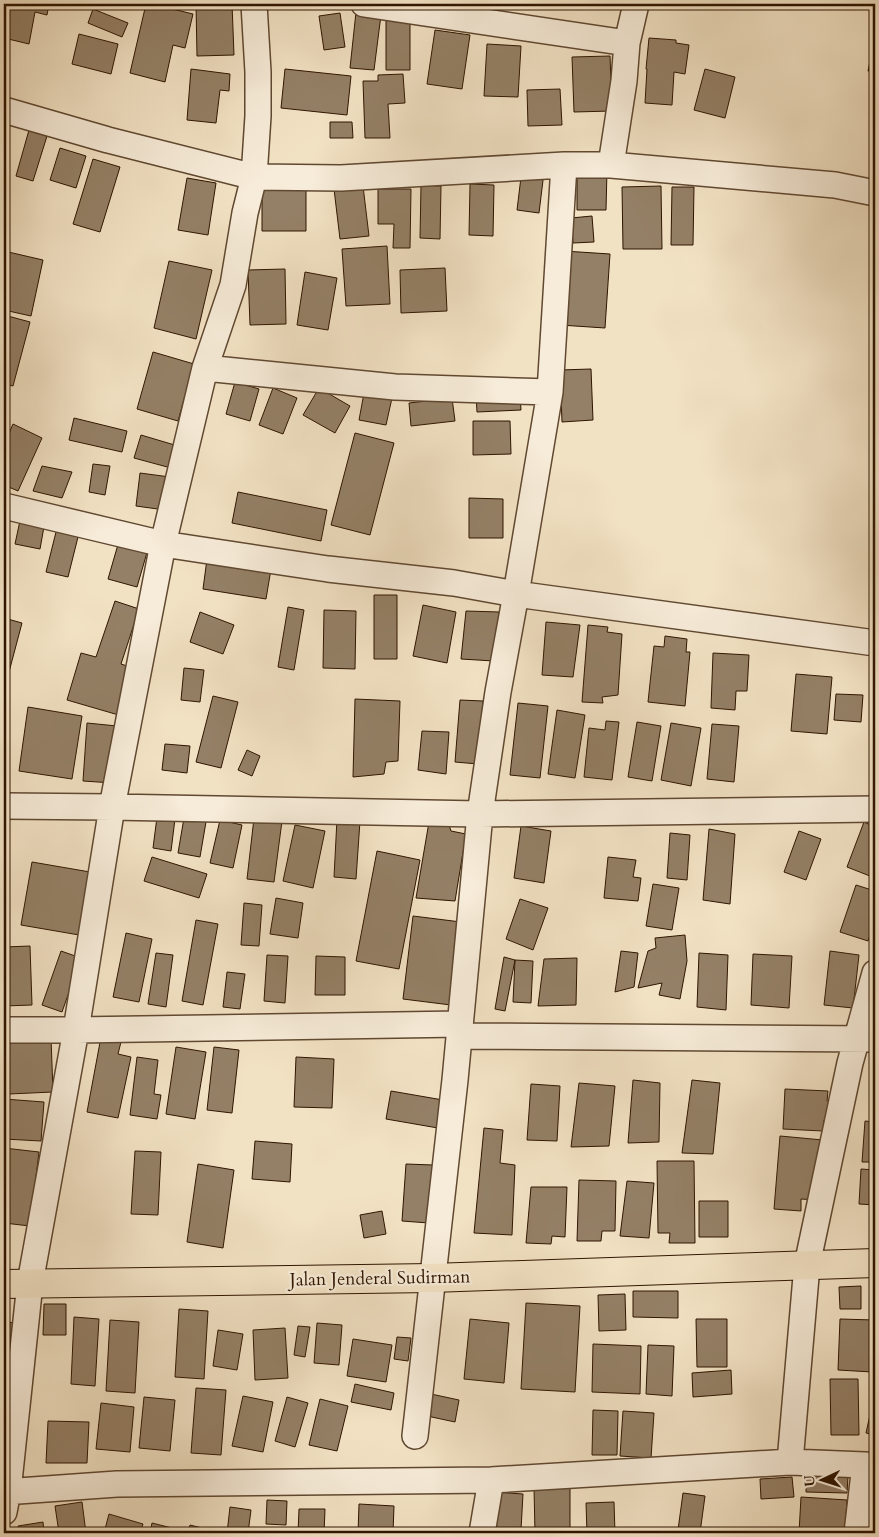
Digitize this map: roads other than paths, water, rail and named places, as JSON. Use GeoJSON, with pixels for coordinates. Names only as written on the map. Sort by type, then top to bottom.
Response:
{"type":"FeatureCollection","features":[{"type":"Feature","properties":{"kind":"highway","name":"Jalan Jenderal Sudirman"},"geometry":{"type":"LineString","coordinates":[[17,1284],[432,1278],[875,1263]]}},
{"type":"Feature","properties":{"kind":"street"},"geometry":{"type":"LineString","coordinates":[[254,4],[258,72],[258,116],[254,177],[245,213],[232,285],[205,368],[163,544],[112,807],[76,1030],[17,1284],[5,1498],[117,1484],[491,1480],[790,1462],[870,1466],[857,1533]]}},
{"type":"Feature","properties":{"kind":"street"},"geometry":{"type":"LineString","coordinates":[[364,4],[627,44]]}},
{"type":"Feature","properties":{"kind":"street"},"geometry":{"type":"LineString","coordinates":[[611,165],[624,81],[627,44],[636,4]]}},
{"type":"Feature","properties":{"kind":"street"},"geometry":{"type":"LineString","coordinates":[[4,110],[108,140],[254,177],[341,178],[564,164],[611,165],[835,185],[875,193]]}},
{"type":"Feature","properties":{"kind":"street"},"geometry":{"type":"LineString","coordinates":[[415,1436],[460,1030],[480,814],[498,692],[550,392],[564,164]]}},
{"type":"Feature","properties":{"kind":"street"},"geometry":{"type":"LineString","coordinates":[[205,368],[395,387],[550,392]]}},
{"type":"Feature","properties":{"kind":"street"},"geometry":{"type":"LineString","coordinates":[[4,506],[163,544],[328,570],[454,583],[516,594],[875,643]]}},
{"type":"Feature","properties":{"kind":"street"},"geometry":{"type":"LineString","coordinates":[[4,806],[480,814],[875,809]]}},
{"type":"Feature","properties":{"kind":"street"},"geometry":{"type":"LineString","coordinates":[[790,1462],[807,1265],[850,1063],[866,1039],[875,974]]}},
{"type":"Feature","properties":{"kind":"street"},"geometry":{"type":"LineString","coordinates":[[4,1030],[460,1030],[866,1039]]}},
{"type":"Feature","properties":{"kind":"street"},"geometry":{"type":"LineString","coordinates":[[482,1533],[491,1480]]}}]}
